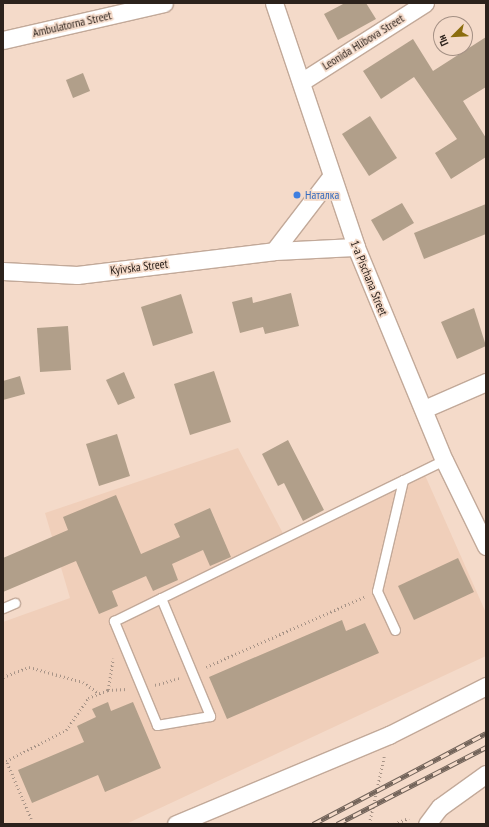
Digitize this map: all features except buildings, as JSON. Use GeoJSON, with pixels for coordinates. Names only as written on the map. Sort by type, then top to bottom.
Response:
{"type":"FeatureCollection","features":[{"type":"Feature","properties":{"kind":"street","name":"Ambulatorna Street"},"geometry":{"type":"LineString","coordinates":[[3,40],[164,3]]}},
{"type":"Feature","properties":{"kind":"street","name":"1-a Pischana Street"},"geometry":{"type":"LineString","coordinates":[[274,3],[301,82],[330,178],[356,247],[444,460],[486,546]]}},
{"type":"Feature","properties":{"kind":"street","name":"Leonida Hlibova Street"},"geometry":{"type":"LineString","coordinates":[[301,82],[425,3]]}},
{"type":"Feature","properties":{"kind":"street"},"geometry":{"type":"LineString","coordinates":[[274,251],[330,178]]}},
{"type":"Feature","properties":{"kind":"street","name":"Kyivska Street"},"geometry":{"type":"LineString","coordinates":[[3,271],[77,275],[274,251],[356,247]]}},
{"type":"Feature","properties":{"kind":"street"},"geometry":{"type":"LineString","coordinates":[[424,409],[486,382]]}},
{"type":"Feature","properties":{"kind":"street"},"geometry":{"type":"LineString","coordinates":[[176,824],[389,736],[486,686]]}},
{"type":"Feature","properties":{"kind":"street"},"geometry":{"type":"LineString","coordinates":[[427,824],[440,807],[486,774]]}},
{"type":"Feature","properties":{"kind":"lane"},"geometry":{"type":"LineString","coordinates":[[162,598],[210,716],[157,725],[114,621],[444,460]]}},
{"type":"Feature","properties":{"kind":"lane"},"geometry":{"type":"LineString","coordinates":[[395,630],[377,591],[403,480]]}},
{"type":"Feature","properties":{"kind":"lane"},"geometry":{"type":"LineString","coordinates":[[3,608],[15,603]]}},
{"type":"Feature","properties":{"kind":"path"},"geometry":{"type":"LineString","coordinates":[[31,819],[6,761],[66,730],[88,698],[99,693],[142,689],[193,674],[377,591]]}},
{"type":"Feature","properties":{"kind":"path"},"geometry":{"type":"LineString","coordinates":[[3,677],[29,667],[83,682],[99,693]]}},
{"type":"Feature","properties":{"kind":"path"},"geometry":{"type":"LineString","coordinates":[[369,824],[389,736]]}},
{"type":"Feature","properties":{"kind":"shaded area"},"geometry":{"type":"Polygon","coordinates":[[[238,448],[287,541],[424,473],[486,613],[486,656],[126,824],[3,824],[3,622],[70,598],[45,513],[238,448]]]}},
{"type":"Feature","properties":{"kind":"railway"},"geometry":{"type":"LineString","coordinates":[[313,824],[486,733]]}},
{"type":"Feature","properties":{"kind":"railway"},"geometry":{"type":"LineString","coordinates":[[337,824],[486,747]]}},
{"type":"Feature","properties":{"kind":"place","name":"Наталка"},"geometry":{"type":"Point","coordinates":[297,195]}}]}
